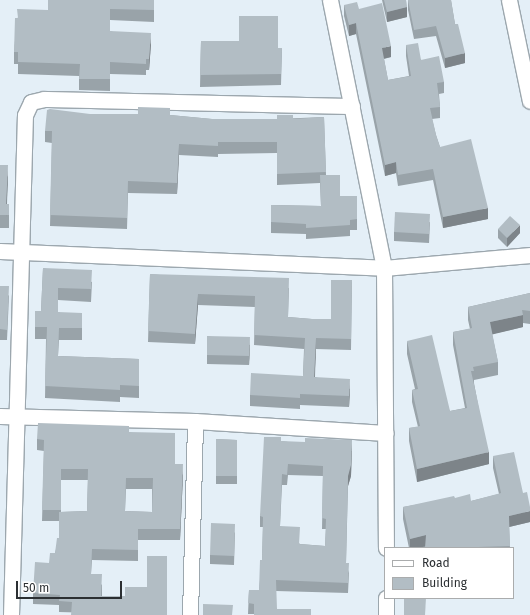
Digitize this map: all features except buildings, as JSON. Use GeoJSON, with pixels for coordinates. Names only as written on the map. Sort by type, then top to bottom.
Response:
{"type":"FeatureCollection","features":[{"type":"Feature","properties":{"kind":"street"},"geometry":{"type":"LineString","coordinates":[[330,0],[384,268],[386,547]]}},
{"type":"Feature","properties":{"kind":"street"},"geometry":{"type":"LineString","coordinates":[[509,0],[530,101]]}},
{"type":"Feature","properties":{"kind":"street"},"geometry":{"type":"LineString","coordinates":[[11,615],[25,116],[31,102],[44,99],[352,106]]}},
{"type":"Feature","properties":{"kind":"street"},"geometry":{"type":"LineString","coordinates":[[0,251],[384,268],[530,255]]}},
{"type":"Feature","properties":{"kind":"street"},"geometry":{"type":"LineString","coordinates":[[0,416],[196,420],[386,433]]}},
{"type":"Feature","properties":{"kind":"street"},"geometry":{"type":"LineString","coordinates":[[190,615],[196,420]]}},
{"type":"Feature","properties":{"kind":"street"},"geometry":{"type":"LineString","coordinates":[[386,599],[386,615]]}}]}
